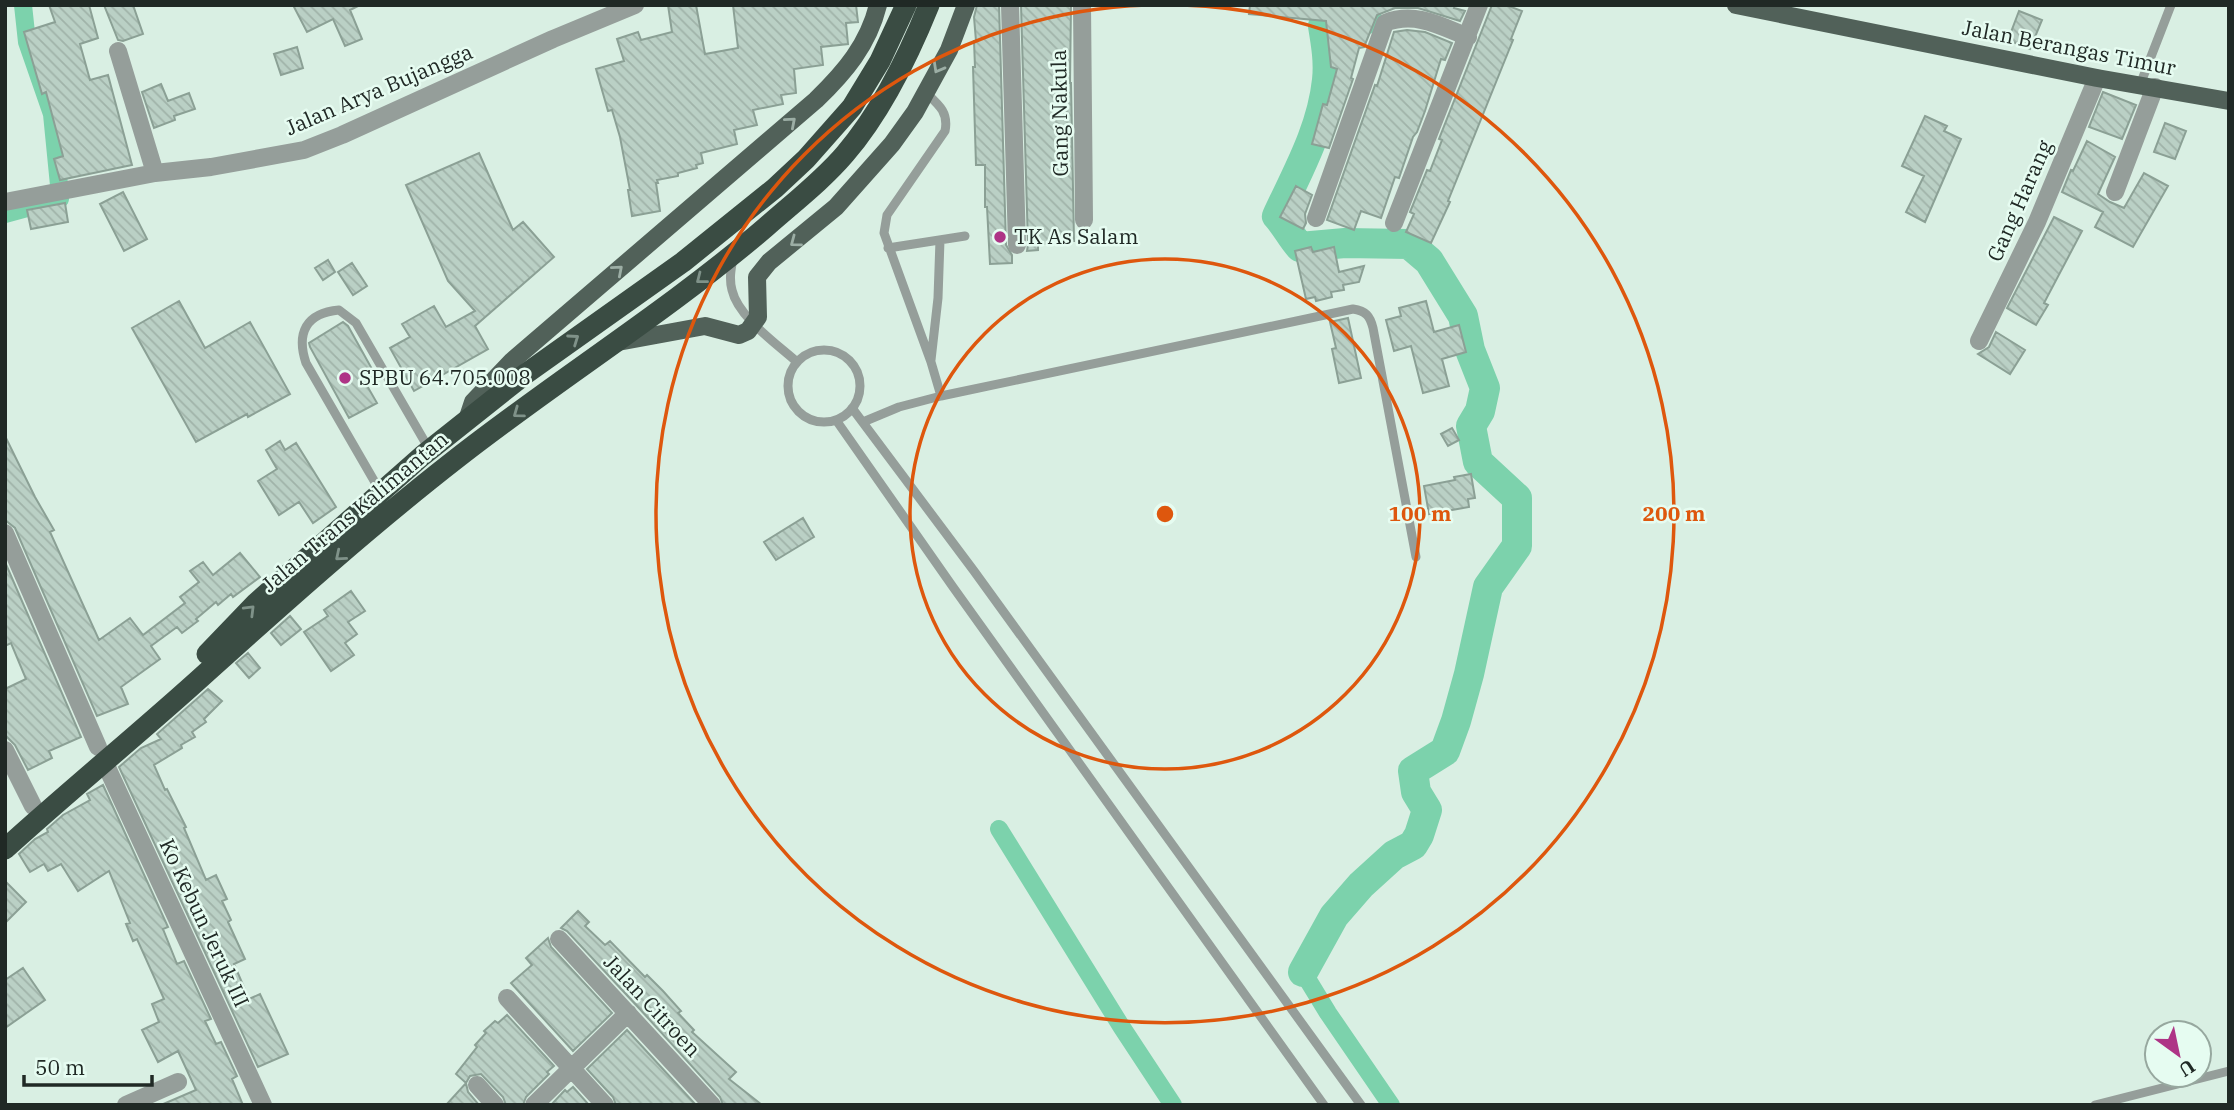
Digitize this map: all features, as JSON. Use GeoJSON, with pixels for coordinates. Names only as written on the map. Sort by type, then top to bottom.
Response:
{"type":"FeatureCollection","features":[{"type":"Feature","properties":{"kind":"highway","name":"Jalan Trans Kalimantan"},"geometry":{"type":"LineString","coordinates":[[5,831],[71,781],[202,659],[256,603],[429,450],[524,375],[683,262],[806,159],[852,107],[880,61],[906,5]]}},
{"type":"Feature","properties":{"kind":"highway","name":"Jalan Trans Kalimantan"},"geometry":{"type":"LineString","coordinates":[[101,754],[205,674],[268,616],[455,460],[734,254],[820,180],[847,152],[876,110],[898,73],[929,5]]}},
{"type":"Feature","properties":{"kind":"highway","name":"Jalan Trans Kalimantan"},"geometry":{"type":"LineString","coordinates":[[5,849],[43,803]]}},
{"type":"Feature","properties":{"kind":"main road"},"geometry":{"type":"LineString","coordinates":[[467,420],[474,402],[512,361],[842,75],[869,34],[878,5]]}},
{"type":"Feature","properties":{"kind":"main road"},"geometry":{"type":"LineString","coordinates":[[617,342],[705,327],[739,335],[748,331],[758,317],[757,277],[769,262],[836,207],[892,144],[915,112],[948,50],[966,5]]}},
{"type":"Feature","properties":{"kind":"main road","name":"Jalan Berangas Timur"},"geometry":{"type":"LineString","coordinates":[[1736,5],[2097,78],[2229,101]]}},
{"type":"Feature","properties":{"kind":"street","name":"Jalan Arya Bujangga"},"geometry":{"type":"LineString","coordinates":[[5,202],[155,173],[211,167],[304,150],[553,38],[635,5]]}},
{"type":"Feature","properties":{"kind":"street"},"geometry":{"type":"LineString","coordinates":[[1010,5],[1017,245]]}},
{"type":"Feature","properties":{"kind":"street","name":"Gang Nakula"},"geometry":{"type":"LineString","coordinates":[[1082,5],[1084,220]]}},
{"type":"Feature","properties":{"kind":"street"},"geometry":{"type":"LineString","coordinates":[[1394,223],[1479,5]]}},
{"type":"Feature","properties":{"kind":"street"},"geometry":{"type":"LineString","coordinates":[[1316,218],[1385,23],[1405,18],[1428,20],[1468,37]]}},
{"type":"Feature","properties":{"kind":"street"},"geometry":{"type":"LineString","coordinates":[[118,51],[155,173]]}},
{"type":"Feature","properties":{"kind":"street","name":"Gang Harang"},"geometry":{"type":"LineString","coordinates":[[1979,341],[2037,222],[2097,78]]}},
{"type":"Feature","properties":{"kind":"street"},"geometry":{"type":"LineString","coordinates":[[2115,192],[2147,86]]}},
{"type":"Feature","properties":{"kind":"street","name":"Ko Kebun Jeruk III"},"geometry":{"type":"LineString","coordinates":[[5,533],[101,754],[263,1105]]}},
{"type":"Feature","properties":{"kind":"street"},"geometry":{"type":"LineString","coordinates":[[5,750],[43,803]]}},
{"type":"Feature","properties":{"kind":"street","name":"Jalan Citroen"},"geometry":{"type":"LineString","coordinates":[[559,939],[712,1105]]}},
{"type":"Feature","properties":{"kind":"street"},"geometry":{"type":"LineString","coordinates":[[507,999],[606,1105]]}},
{"type":"Feature","properties":{"kind":"street"},"geometry":{"type":"LineString","coordinates":[[534,1105],[628,1013]]}},
{"type":"Feature","properties":{"kind":"street"},"geometry":{"type":"LineString","coordinates":[[126,1105],[178,1082]]}},
{"type":"Feature","properties":{"kind":"street"},"geometry":{"type":"LineString","coordinates":[[477,1085],[495,1105]]}},
{"type":"Feature","properties":{"kind":"lane"},"geometry":{"type":"LineString","coordinates":[[2147,86],[2171,5]]}},
{"type":"Feature","properties":{"kind":"lane"},"geometry":{"type":"LineString","coordinates":[[925,92],[944,112],[947,121],[945,131],[887,215],[884,233],[941,396]]}},
{"type":"Feature","properties":{"kind":"lane"},"geometry":{"type":"LineString","coordinates":[[888,248],[965,236]]}},
{"type":"Feature","properties":{"kind":"lane"},"geometry":{"type":"LineString","coordinates":[[931,362],[939,299],[940,240]]}},
{"type":"Feature","properties":{"kind":"lane"},"geometry":{"type":"LineString","coordinates":[[734,254],[730,279],[737,303],[755,324],[797,362]]}},
{"type":"Feature","properties":{"kind":"lane"},"geometry":{"type":"LineString","coordinates":[[863,422],[899,407],[941,396],[1353,309],[1360,310],[1370,318],[1373,328],[1416,558]]}},
{"type":"Feature","properties":{"kind":"lane"},"geometry":{"type":"LineString","coordinates":[[381,492],[306,363],[301,349],[301,337],[310,320],[339,310],[356,323],[429,450]]}},
{"type":"Feature","properties":{"kind":"lane"},"geometry":{"type":"LineString","coordinates":[[816,351],[830,351],[844,356],[854,366],[859,379],[860,393],[852,408],[836,420],[817,422],[804,417],[793,407],[788,394],[788,380],[797,362],[803,356],[816,351]]}},
{"type":"Feature","properties":{"kind":"lane"},"geometry":{"type":"LineString","coordinates":[[852,408],[1361,1105]]}},
{"type":"Feature","properties":{"kind":"lane"},"geometry":{"type":"LineString","coordinates":[[836,420],[1324,1105]]}},
{"type":"Feature","properties":{"kind":"lane"},"geometry":{"type":"LineString","coordinates":[[2095,1105],[2229,1071]]}},
{"type":"Feature","properties":{"kind":"building"},"geometry":{"type":"Polygon","coordinates":[[[49,5],[89,5],[98,38],[80,44],[90,80],[108,75],[132,165],[60,180],[54,159],[63,156],[46,92],[42,94],[24,32],[55,22],[49,5]]]}},
{"type":"Feature","properties":{"kind":"building"},"geometry":{"type":"Polygon","coordinates":[[[104,5],[133,5],[143,34],[123,41],[118,40],[104,5]]]}},
{"type":"Feature","properties":{"kind":"building"},"geometry":{"type":"Polygon","coordinates":[[[293,5],[360,5],[350,10],[362,39],[345,46],[333,19],[307,32],[293,5]]]}},
{"type":"Feature","properties":{"kind":"building"},"geometry":{"type":"Polygon","coordinates":[[[668,5],[696,5],[705,54],[738,48],[733,5],[856,5],[858,22],[846,23],[848,44],[821,47],[823,65],[794,69],[796,93],[781,95],[783,104],[753,110],[757,125],[734,130],[737,144],[701,153],[703,163],[696,165],[697,168],[678,173],[678,176],[657,180],[660,211],[632,216],[620,137],[612,110],[608,111],[596,69],[624,61],[617,39],[638,32],[641,40],[672,32],[668,5]]]}},
{"type":"Feature","properties":{"kind":"building"},"geometry":{"type":"Polygon","coordinates":[[[977,5],[999,5],[1006,245],[1012,255],[1012,263],[990,264],[985,207],[985,165],[976,165],[973,67],[976,41],[974,17],[977,5]]]}},
{"type":"Feature","properties":{"kind":"building"},"geometry":{"type":"Polygon","coordinates":[[[1021,5],[1071,5],[1074,241],[1038,244],[1038,250],[1027,251],[1028,245],[1021,5]]]}},
{"type":"Feature","properties":{"kind":"building"},"geometry":{"type":"Polygon","coordinates":[[[1250,5],[1455,5],[1454,8],[1465,11],[1460,21],[1418,8],[1395,8],[1377,15],[1364,47],[1359,48],[1351,78],[1353,79],[1329,148],[1312,144],[1323,104],[1327,105],[1337,69],[1331,67],[1326,21],[1249,14],[1250,5]]]}},
{"type":"Feature","properties":{"kind":"building"},"geometry":{"type":"Polygon","coordinates":[[[1492,5],[1506,5],[1522,11],[1511,39],[1513,40],[1448,201],[1450,202],[1431,243],[1406,232],[1414,214],[1410,212],[1427,170],[1430,171],[1442,140],[1439,139],[1492,5]]]}},
{"type":"Feature","properties":{"kind":"building"},"geometry":{"type":"Polygon","coordinates":[[[2019,11],[2042,20],[2030,49],[2008,40],[2019,11]]]}},
{"type":"Feature","properties":{"kind":"building"},"geometry":{"type":"Polygon","coordinates":[[[1394,32],[1425,32],[1452,43],[1445,60],[1441,59],[1425,111],[1399,178],[1395,177],[1381,218],[1361,211],[1354,230],[1327,220],[1375,85],[1377,86],[1394,32]]]}},
{"type":"Feature","properties":{"kind":"building"},"geometry":{"type":"Polygon","coordinates":[[[297,47],[303,68],[281,75],[274,54],[297,47]]]}},
{"type":"Feature","properties":{"kind":"building"},"geometry":{"type":"Polygon","coordinates":[[[161,84],[168,101],[189,93],[195,109],[174,116],[175,120],[154,128],[142,92],[161,84]]]}},
{"type":"Feature","properties":{"kind":"building"},"geometry":{"type":"Polygon","coordinates":[[[2103,92],[2136,105],[2122,139],[2089,127],[2103,92]]]}},
{"type":"Feature","properties":{"kind":"building"},"geometry":{"type":"Polygon","coordinates":[[[1925,116],[1947,126],[1944,131],[1961,139],[1925,222],[1906,212],[1924,176],[1902,166],[1925,116]]]}},
{"type":"Feature","properties":{"kind":"building"},"geometry":{"type":"Polygon","coordinates":[[[2165,123],[2186,131],[2175,159],[2154,152],[2165,123]]]}},
{"type":"Feature","properties":{"kind":"building"},"geometry":{"type":"Polygon","coordinates":[[[2087,141],[2115,157],[2098,194],[2110,202],[2124,208],[2144,173],[2168,186],[2133,247],[2095,227],[2103,212],[2062,192],[2087,141]]]}},
{"type":"Feature","properties":{"kind":"building"},"geometry":{"type":"Polygon","coordinates":[[[479,153],[513,230],[523,222],[554,257],[475,326],[488,349],[414,391],[390,348],[410,337],[402,324],[434,306],[446,327],[475,311],[448,281],[406,185],[479,153]]]}},
{"type":"Feature","properties":{"kind":"building"},"geometry":{"type":"Polygon","coordinates":[[[1296,186],[1312,195],[1303,229],[1280,217],[1296,186]]]}},
{"type":"Feature","properties":{"kind":"building"},"geometry":{"type":"Polygon","coordinates":[[[123,192],[147,239],[124,251],[100,204],[123,192]]]}},
{"type":"Feature","properties":{"kind":"building"},"geometry":{"type":"Polygon","coordinates":[[[65,203],[68,222],[31,229],[27,210],[65,203]]]}},
{"type":"Feature","properties":{"kind":"building"},"geometry":{"type":"Polygon","coordinates":[[[2054,217],[2082,231],[2044,303],[2048,305],[2036,325],[2007,308],[2054,217]]]}},
{"type":"Feature","properties":{"kind":"building"},"geometry":{"type":"Polygon","coordinates":[[[1311,247],[1313,252],[1334,247],[1339,272],[1364,266],[1359,282],[1343,285],[1344,290],[1331,292],[1332,297],[1316,301],[1315,297],[1306,299],[1295,251],[1311,247]]]}},
{"type":"Feature","properties":{"kind":"building"},"geometry":{"type":"Polygon","coordinates":[[[328,260],[335,272],[323,280],[315,268],[328,260]]]}},
{"type":"Feature","properties":{"kind":"building"},"geometry":{"type":"Polygon","coordinates":[[[352,263],[367,286],[353,295],[338,272],[352,263]]]}},
{"type":"Feature","properties":{"kind":"building"},"geometry":{"type":"Polygon","coordinates":[[[179,301],[205,348],[250,322],[290,394],[196,442],[132,328],[179,301]]]}},
{"type":"Feature","properties":{"kind":"building"},"geometry":{"type":"Polygon","coordinates":[[[1426,301],[1434,332],[1459,325],[1466,352],[1442,359],[1449,386],[1423,393],[1411,346],[1394,351],[1386,320],[1401,316],[1399,308],[1426,301]]]}},
{"type":"Feature","properties":{"kind":"building"},"geometry":{"type":"Polygon","coordinates":[[[1348,318],[1361,378],[1339,383],[1332,349],[1336,348],[1330,322],[1348,318]]]}},
{"type":"Feature","properties":{"kind":"building"},"geometry":{"type":"Polygon","coordinates":[[[343,322],[348,326],[377,378],[366,384],[377,403],[349,418],[309,343],[343,322]]]}},
{"type":"Feature","properties":{"kind":"building"},"geometry":{"type":"Polygon","coordinates":[[[1996,332],[2025,350],[2010,374],[1978,354],[1989,347],[1996,332]]]}},
{"type":"Feature","properties":{"kind":"building"},"geometry":{"type":"Polygon","coordinates":[[[1452,428],[1459,440],[1448,446],[1441,434],[1452,428]]]}},
{"type":"Feature","properties":{"kind":"building"},"geometry":{"type":"Polygon","coordinates":[[[5,436],[54,530],[50,532],[99,640],[130,618],[143,635],[185,603],[180,597],[199,582],[190,571],[203,562],[213,575],[240,553],[260,577],[233,597],[231,594],[218,605],[216,602],[182,633],[177,627],[151,646],[160,659],[121,687],[128,704],[97,716],[15,528],[5,520],[5,436]]]}},
{"type":"Feature","properties":{"kind":"building"},"geometry":{"type":"Polygon","coordinates":[[[280,441],[285,450],[296,443],[336,507],[313,523],[299,502],[279,515],[258,481],[277,469],[266,450],[280,441]]]}},
{"type":"Feature","properties":{"kind":"building"},"geometry":{"type":"Polygon","coordinates":[[[1471,474],[1475,498],[1468,499],[1469,507],[1429,514],[1424,486],[1471,474]]]}},
{"type":"Feature","properties":{"kind":"building"},"geometry":{"type":"Polygon","coordinates":[[[803,518],[814,537],[776,560],[764,542],[803,518]]]}},
{"type":"Feature","properties":{"kind":"building"},"geometry":{"type":"Polygon","coordinates":[[[5,562],[81,737],[49,751],[52,758],[28,770],[15,745],[5,735],[5,689],[26,679],[11,643],[5,646],[5,562]]]}},
{"type":"Feature","properties":{"kind":"building"},"geometry":{"type":"Polygon","coordinates":[[[351,591],[365,611],[348,622],[357,634],[345,643],[354,655],[331,671],[304,632],[328,616],[324,610],[351,591]]]}},
{"type":"Feature","properties":{"kind":"building"},"geometry":{"type":"Polygon","coordinates":[[[290,616],[301,629],[281,645],[271,633],[290,616]]]}},
{"type":"Feature","properties":{"kind":"building"},"geometry":{"type":"Polygon","coordinates":[[[248,653],[260,668],[249,678],[236,663],[248,653]]]}},
{"type":"Feature","properties":{"kind":"building"},"geometry":{"type":"Polygon","coordinates":[[[208,689],[222,701],[204,719],[206,722],[192,732],[195,737],[154,765],[186,827],[184,828],[206,880],[216,875],[227,899],[222,901],[231,920],[228,922],[245,959],[234,964],[249,999],[260,994],[288,1054],[258,1067],[119,767],[141,748],[161,739],[157,734],[208,689]]]}},
{"type":"Feature","properties":{"kind":"building"},"geometry":{"type":"Polygon","coordinates":[[[103,785],[168,927],[163,929],[177,964],[184,961],[211,1019],[205,1021],[216,1044],[221,1042],[237,1076],[232,1079],[243,1105],[161,1105],[196,1090],[178,1051],[158,1062],[142,1030],[159,1022],[152,1004],[164,999],[137,939],[133,941],[126,924],[130,923],[109,871],[78,891],[61,864],[48,871],[44,864],[30,872],[19,854],[35,839],[48,832],[47,829],[63,815],[90,800],[87,794],[103,785]]]}},
{"type":"Feature","properties":{"kind":"building"},"geometry":{"type":"Polygon","coordinates":[[[5,881],[26,902],[5,923],[5,881]]]}},
{"type":"Feature","properties":{"kind":"building"},"geometry":{"type":"Polygon","coordinates":[[[578,911],[589,922],[585,926],[605,945],[610,941],[645,977],[647,975],[663,991],[681,1011],[678,1013],[694,1030],[692,1032],[736,1072],[729,1079],[762,1105],[723,1105],[720,1097],[637,1006],[567,931],[561,928],[578,911]]]}},
{"type":"Feature","properties":{"kind":"building"},"geometry":{"type":"Polygon","coordinates":[[[548,938],[551,947],[612,1013],[573,1051],[511,983],[532,965],[526,958],[548,938]]]}},
{"type":"Feature","properties":{"kind":"building"},"geometry":{"type":"Polygon","coordinates":[[[23,968],[45,1000],[5,1028],[5,980],[23,968]]]}},
{"type":"Feature","properties":{"kind":"building"},"geometry":{"type":"Polygon","coordinates":[[[507,1015],[554,1066],[526,1097],[523,1105],[506,1105],[503,1097],[481,1074],[470,1076],[466,1083],[456,1074],[477,1047],[475,1045],[486,1033],[484,1031],[507,1015]]]}},
{"type":"Feature","properties":{"kind":"building"},"geometry":{"type":"Polygon","coordinates":[[[627,1030],[696,1105],[616,1105],[613,1097],[587,1069],[627,1030]]]}},
{"type":"Feature","properties":{"kind":"building"},"geometry":{"type":"Polygon","coordinates":[[[466,1083],[468,1092],[479,1105],[446,1105],[466,1083]]]}},
{"type":"Feature","properties":{"kind":"building"},"geometry":{"type":"Polygon","coordinates":[[[573,1087],[589,1105],[551,1105],[565,1090],[567,1092],[573,1087]]]}},
{"type":"Feature","properties":{"kind":"waterway"},"geometry":{"type":"LineString","coordinates":[[23,5],[27,42],[52,114],[59,185]]}},
{"type":"Feature","properties":{"kind":"waterway"},"geometry":{"type":"LineString","coordinates":[[1303,972],[1334,916],[1361,885],[1394,855],[1413,845],[1419,835],[1427,810],[1416,792],[1413,771],[1445,751],[1469,674],[1488,587],[1517,546],[1517,498],[1478,462],[1471,426],[1480,411],[1485,388],[1470,350],[1463,316],[1429,261],[1409,244],[1345,243],[1300,247],[1277,216],[1308,150],[1320,116],[1328,66],[1323,26],[1338,21],[1367,19]]}},
{"type":"Feature","properties":{"kind":"waterway"},"geometry":{"type":"LineString","coordinates":[[5,214],[60,199]]}},
{"type":"Feature","properties":{"kind":"waterway"},"geometry":{"type":"LineString","coordinates":[[999,829],[1173,1105]]}},
{"type":"Feature","properties":{"kind":"waterway"},"geometry":{"type":"LineString","coordinates":[[1303,972],[1391,1105]]}},
{"type":"Feature","properties":{"kind":"place","name":"TK As Salam"},"geometry":{"type":"Point","coordinates":[1000,237]}},
{"type":"Feature","properties":{"kind":"place","name":"SPBU 64.705.008"},"geometry":{"type":"Point","coordinates":[345,378]}}]}
